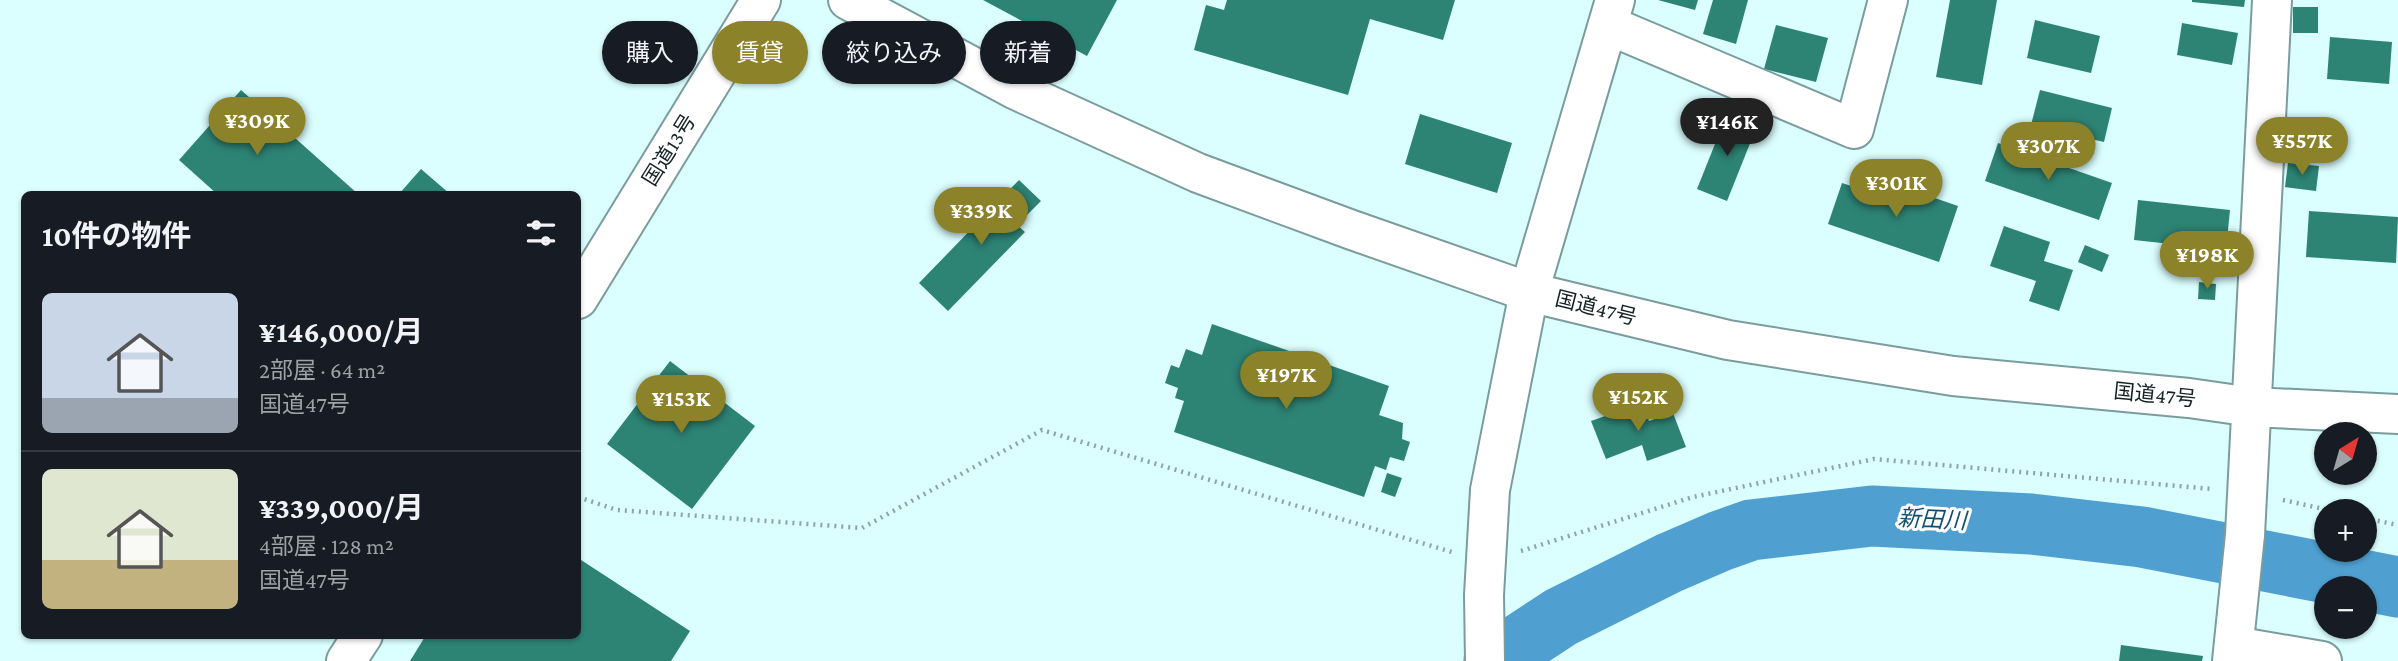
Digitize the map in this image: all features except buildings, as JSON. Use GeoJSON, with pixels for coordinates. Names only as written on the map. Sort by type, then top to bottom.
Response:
{"type":"FeatureCollection","features":[{"type":"Feature","properties":{"kind":"main road","name":"国道13号"},"geometry":{"type":"LineString","coordinates":[[581,294],[761,0]]}},
{"type":"Feature","properties":{"kind":"main road","name":"国道47号"},"geometry":{"type":"LineString","coordinates":[[848,0],[1016,90],[1198,173],[1529,292],[1727,340],[1939,374],[2189,398],[2252,407],[2398,414]]}},
{"type":"Feature","properties":{"kind":"main road"},"geometry":{"type":"LineString","coordinates":[[1485,661],[1485,579],[1490,490],[1529,292],[1611,13],[1854,129],[1888,0]]}},
{"type":"Feature","properties":{"kind":"main road"},"geometry":{"type":"LineString","coordinates":[[2272,0],[2248,492],[2234,645],[2322,661]]}},
{"type":"Feature","properties":{"kind":"main road"},"geometry":{"type":"LineString","coordinates":[[346,661],[360,639]]}},
{"type":"Feature","properties":{"kind":"path"},"geometry":{"type":"LineString","coordinates":[[581,499],[617,510],[862,528],[1042,430],[1485,579],[1693,497],[1874,459],[2248,492],[2314,507]]}},
{"type":"Feature","properties":{"kind":"path"},"geometry":{"type":"LineString","coordinates":[[2377,521],[2398,526]]}},
{"type":"Feature","properties":{"kind":"waterway","name":"新田川"},"geometry":{"type":"LineString","coordinates":[[1494,661],[1561,617],[1669,563],[1720,541],[1751,530],[1872,516],[2031,524],[2142,537],[2398,587]]}}]}
